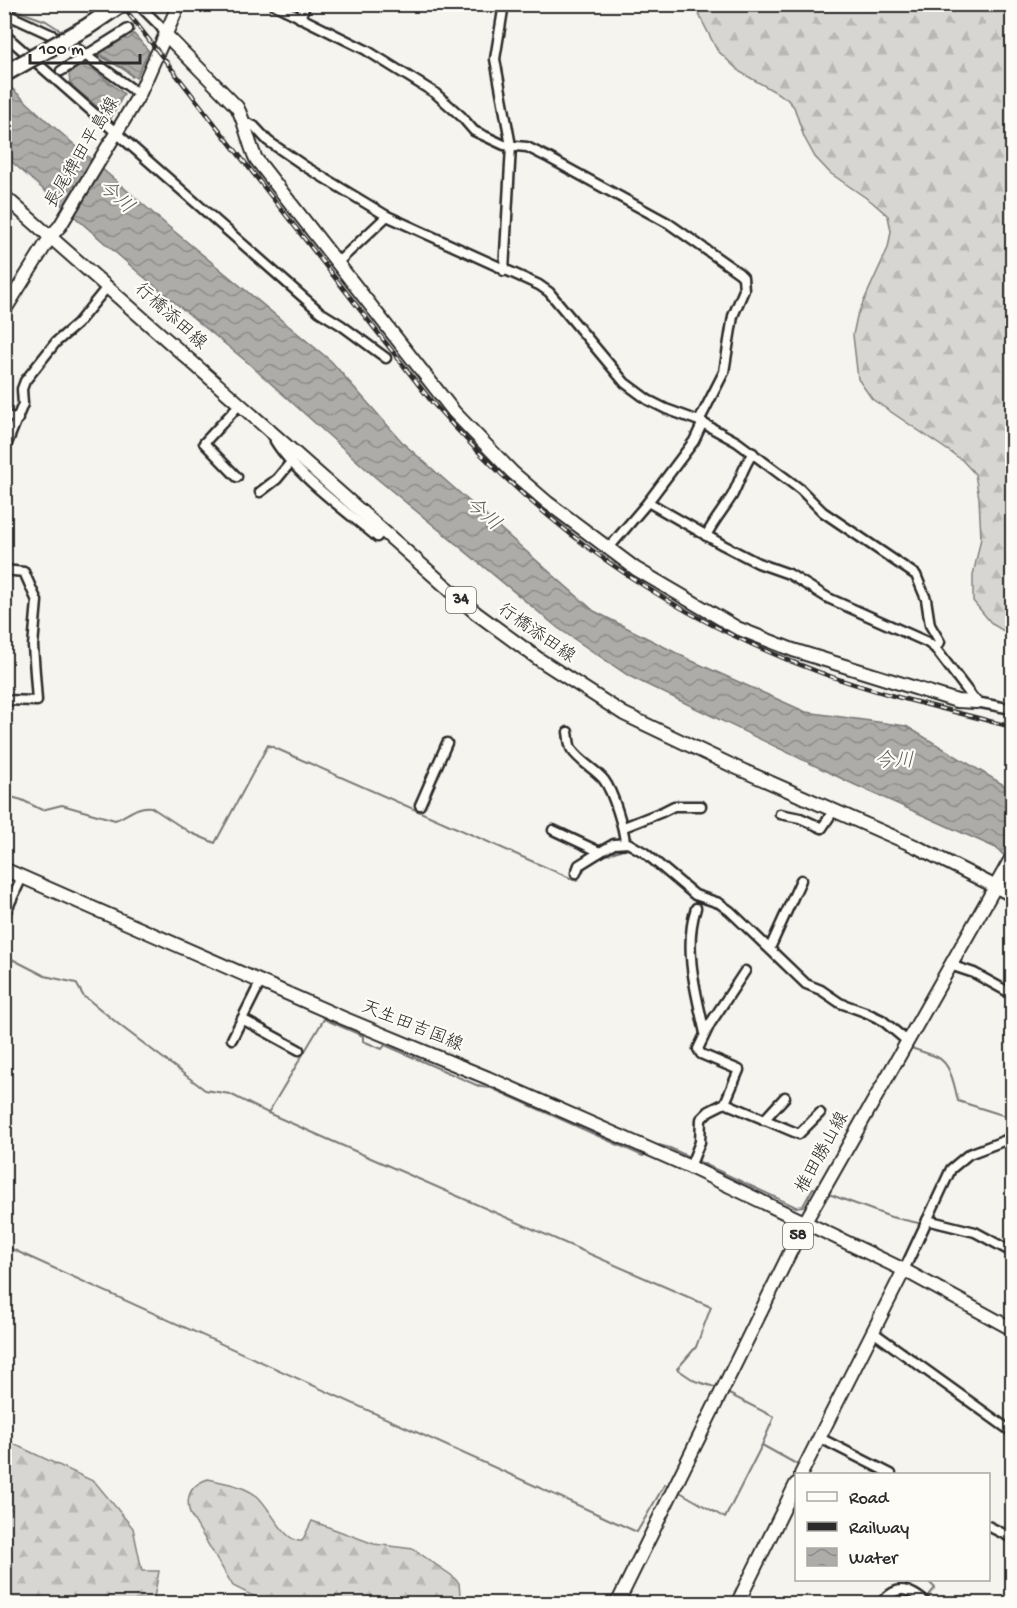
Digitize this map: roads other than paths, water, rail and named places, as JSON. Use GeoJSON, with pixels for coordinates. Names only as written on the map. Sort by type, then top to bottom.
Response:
{"type":"FeatureCollection","features":[{"type":"Feature","properties":{"kind":"highway"},"geometry":{"type":"LineString","coordinates":[[4,74],[87,27],[122,4]]}},
{"type":"Feature","properties":{"kind":"main road","name":"長尾稗田平島線"},"geometry":{"type":"LineString","coordinates":[[4,311],[51,236],[60,226],[139,94],[179,4]]}},
{"type":"Feature","properties":{"kind":"main road"},"geometry":{"type":"LineString","coordinates":[[166,35],[237,107],[256,159],[454,412],[485,445],[548,503],[608,549],[667,589],[736,628],[793,650],[957,701],[976,702]]}},
{"type":"Feature","properties":{"kind":"main road","name":"行橋添田線"},"geometry":{"type":"LineString","coordinates":[[6,202],[51,236],[476,613],[540,660],[624,714],[735,767],[998,883],[1012,895]]}},
{"type":"Feature","properties":{"kind":"main road","name":"椎田勝山線"},"geometry":{"type":"LineString","coordinates":[[617,1604],[805,1222],[1012,857]]}},
{"type":"Feature","properties":{"kind":"main road","name":"天生田吉国線"},"geometry":{"type":"LineString","coordinates":[[4,869],[690,1167],[904,1270],[1012,1329]]}},
{"type":"Feature","properties":{"kind":"main road"},"geometry":{"type":"LineString","coordinates":[[802,1473],[904,1270]]}},
{"type":"Feature","properties":{"kind":"main road"},"geometry":{"type":"LineString","coordinates":[[736,1604],[795,1486]]}},
{"type":"Feature","properties":{"kind":"street"},"geometry":{"type":"LineString","coordinates":[[138,4],[166,35]]}},
{"type":"Feature","properties":{"kind":"street"},"geometry":{"type":"LineString","coordinates":[[273,4],[366,50],[435,93],[474,131],[504,145],[527,147],[668,223],[743,277],[744,290],[733,316],[724,372],[694,441],[648,502],[608,549]]}},
{"type":"Feature","properties":{"kind":"street"},"geometry":{"type":"LineString","coordinates":[[300,18],[306,4]]}},
{"type":"Feature","properties":{"kind":"street"},"geometry":{"type":"LineString","coordinates":[[504,4],[495,59],[511,146],[504,270]]}},
{"type":"Feature","properties":{"kind":"street"},"geometry":{"type":"LineString","coordinates":[[4,14],[67,42],[139,94]]}},
{"type":"Feature","properties":{"kind":"street"},"geometry":{"type":"LineString","coordinates":[[61,71],[128,29]]}},
{"type":"Feature","properties":{"kind":"street"},"geometry":{"type":"LineString","coordinates":[[4,34],[115,136],[320,312],[386,358]]}},
{"type":"Feature","properties":{"kind":"street"},"geometry":{"type":"LineString","coordinates":[[244,123],[254,126],[268,141],[306,167],[387,216],[539,285],[549,292],[634,390],[666,409],[701,421],[753,453],[800,489],[823,513],[916,575],[926,599],[930,625],[940,642],[935,648]]}},
{"type":"Feature","properties":{"kind":"street"},"geometry":{"type":"LineString","coordinates":[[248,139],[268,141]]}},
{"type":"Feature","properties":{"kind":"street"},"geometry":{"type":"LineString","coordinates":[[337,263],[387,216]]}},
{"type":"Feature","properties":{"kind":"street"},"geometry":{"type":"LineString","coordinates":[[4,451],[23,404],[22,389],[32,371],[56,342],[77,324],[108,286]]}},
{"type":"Feature","properties":{"kind":"street"},"geometry":{"type":"LineString","coordinates":[[237,477],[204,442],[240,404]]}},
{"type":"Feature","properties":{"kind":"street"},"geometry":{"type":"LineString","coordinates":[[4,416],[18,419]]}},
{"type":"Feature","properties":{"kind":"street"},"geometry":{"type":"LineString","coordinates":[[278,437],[275,441],[291,462],[377,537],[383,530]]}},
{"type":"Feature","properties":{"kind":"street"},"geometry":{"type":"LineString","coordinates":[[706,536],[732,495],[741,472],[753,453]]}},
{"type":"Feature","properties":{"kind":"street"},"geometry":{"type":"LineString","coordinates":[[260,492],[277,479],[291,462]]}},
{"type":"Feature","properties":{"kind":"street"},"geometry":{"type":"LineString","coordinates":[[648,502],[758,563],[789,574],[828,598],[915,635],[935,648],[976,702],[1012,709]]}},
{"type":"Feature","properties":{"kind":"street"},"geometry":{"type":"LineString","coordinates":[[4,570],[24,572],[37,601],[33,646],[37,701],[4,700]]}},
{"type":"Feature","properties":{"kind":"street"},"geometry":{"type":"LineString","coordinates":[[567,732],[572,750],[603,779],[611,792],[618,817],[624,827],[625,843]]}},
{"type":"Feature","properties":{"kind":"street"},"geometry":{"type":"LineString","coordinates":[[420,805],[447,743]]}},
{"type":"Feature","properties":{"kind":"street"},"geometry":{"type":"LineString","coordinates":[[624,827],[662,813],[674,806],[701,806]]}},
{"type":"Feature","properties":{"kind":"street"},"geometry":{"type":"LineString","coordinates":[[780,814],[800,818],[822,828],[834,810]]}},
{"type":"Feature","properties":{"kind":"street"},"geometry":{"type":"LineString","coordinates":[[553,830],[600,852]]}},
{"type":"Feature","properties":{"kind":"street"},"geometry":{"type":"LineString","coordinates":[[576,873],[579,865],[614,844],[625,843],[634,846],[695,895],[719,903],[770,948],[806,984],[821,990],[840,1003],[882,1020],[907,1041]]}},
{"type":"Feature","properties":{"kind":"street"},"geometry":{"type":"LineString","coordinates":[[4,916],[22,877]]}},
{"type":"Feature","properties":{"kind":"street"},"geometry":{"type":"LineString","coordinates":[[770,948],[801,880]]}},
{"type":"Feature","properties":{"kind":"street"},"geometry":{"type":"LineString","coordinates":[[696,908],[691,922],[690,945],[697,999],[705,1033]]}},
{"type":"Feature","properties":{"kind":"street"},"geometry":{"type":"LineString","coordinates":[[950,965],[974,973],[1012,994]]}},
{"type":"Feature","properties":{"kind":"street"},"geometry":{"type":"LineString","coordinates":[[690,1167],[700,1142],[701,1119],[709,1111],[725,1103],[739,1070],[701,1054],[698,1048],[705,1033],[745,971]]}},
{"type":"Feature","properties":{"kind":"street"},"geometry":{"type":"LineString","coordinates":[[232,1039],[261,981]]}},
{"type":"Feature","properties":{"kind":"street"},"geometry":{"type":"LineString","coordinates":[[242,1019],[299,1050]]}},
{"type":"Feature","properties":{"kind":"street"},"geometry":{"type":"LineString","coordinates":[[764,1120],[785,1097]]}},
{"type":"Feature","properties":{"kind":"street"},"geometry":{"type":"LineString","coordinates":[[725,1103],[799,1134],[820,1113]]}},
{"type":"Feature","properties":{"kind":"street"},"geometry":{"type":"LineString","coordinates":[[904,1270],[946,1179],[958,1162],[979,1149],[1010,1140]]}},
{"type":"Feature","properties":{"kind":"street"},"geometry":{"type":"LineString","coordinates":[[927,1220],[975,1232],[1012,1251]]}},
{"type":"Feature","properties":{"kind":"street"},"geometry":{"type":"LineString","coordinates":[[873,1332],[1012,1432]]}},
{"type":"Feature","properties":{"kind":"street"},"geometry":{"type":"LineString","coordinates":[[820,1438],[889,1473]]}},
{"type":"Feature","properties":{"kind":"street"},"geometry":{"type":"LineString","coordinates":[[990,1527],[1012,1538]]}},
{"type":"Feature","properties":{"kind":"street"},"geometry":{"type":"LineString","coordinates":[[880,1604],[893,1591],[900,1589],[913,1593],[928,1604]]}},
{"type":"Feature","properties":{"kind":"water"},"geometry":{"type":"Polygon","coordinates":[[[134,34],[149,51],[136,78],[99,53],[120,39],[128,39],[134,34]]]}},
{"type":"Feature","properties":{"kind":"water"},"geometry":{"type":"Polygon","coordinates":[[[84,62],[124,94],[111,118],[70,84],[69,74],[84,62]]]}},
{"type":"Feature","properties":{"kind":"water","name":"今川"},"geometry":{"type":"Polygon","coordinates":[[[4,81],[169,227],[331,361],[404,444],[594,611],[692,661],[806,712],[906,726],[1012,790],[1012,863],[996,848],[853,784],[629,676],[558,628],[375,477],[247,362],[139,273],[5,156],[4,81]]]}},
{"type":"Feature","properties":{"kind":"waterway"},"geometry":{"type":"LineString","coordinates":[[4,6],[46,21],[63,32]]}},
{"type":"Feature","properties":{"kind":"waterway"},"geometry":{"type":"LineString","coordinates":[[75,40],[88,49]]}},
{"type":"Feature","properties":{"kind":"waterway"},"geometry":{"type":"LineString","coordinates":[[98,55],[128,71],[132,77]]}},
{"type":"Feature","properties":{"kind":"waterway"},"geometry":{"type":"LineString","coordinates":[[4,795],[22,800],[42,810],[62,805],[115,820],[137,809],[151,807],[189,832],[215,843],[268,745],[577,881],[585,868],[606,855],[623,849],[631,850],[694,899],[721,910],[751,937]]}},
{"type":"Feature","properties":{"kind":"waterway"},"geometry":{"type":"LineString","coordinates":[[4,955],[45,976],[76,983],[84,997],[205,1090],[230,1094],[268,1113],[711,1307],[696,1347],[677,1369],[695,1381],[718,1388]]}},
{"type":"Feature","properties":{"kind":"waterway"},"geometry":{"type":"LineString","coordinates":[[775,960],[802,987],[815,992],[838,1007],[875,1022],[899,1040]]}},
{"type":"Feature","properties":{"kind":"waterway"},"geometry":{"type":"LineString","coordinates":[[268,1113],[324,1019],[363,1036],[363,1041],[382,1049],[385,1045],[481,1087],[491,1088],[643,1156],[646,1154]]}},
{"type":"Feature","properties":{"kind":"waterway"},"geometry":{"type":"LineString","coordinates":[[909,1047],[942,1060],[952,1076],[958,1101],[1012,1118]]}},
{"type":"Feature","properties":{"kind":"waterway"},"geometry":{"type":"LineString","coordinates":[[656,1147],[659,1145],[670,1148],[796,1207],[803,1206],[813,1188],[818,1190]]}},
{"type":"Feature","properties":{"kind":"waterway"},"geometry":{"type":"LineString","coordinates":[[826,1193],[891,1217],[923,1224]]}},
{"type":"Feature","properties":{"kind":"waterway"},"geometry":{"type":"LineString","coordinates":[[928,1226],[975,1237],[991,1246]]}},
{"type":"Feature","properties":{"kind":"waterway"},"geometry":{"type":"LineString","coordinates":[[4,1248],[5,1246],[637,1532],[665,1484],[670,1487]]}},
{"type":"Feature","properties":{"kind":"waterway"},"geometry":{"type":"LineString","coordinates":[[725,1392],[774,1417],[762,1445]]}},
{"type":"Feature","properties":{"kind":"waterway"},"geometry":{"type":"LineString","coordinates":[[678,1491],[725,1518],[762,1445],[800,1466]]}},
{"type":"Feature","properties":{"kind":"waterway"},"geometry":{"type":"LineString","coordinates":[[926,1599],[935,1588],[928,1581]]}},
{"type":"Feature","properties":{"kind":"railway"},"geometry":{"type":"LineString","coordinates":[[121,4],[432,402],[518,490],[563,528],[610,564],[660,596],[766,651],[870,689],[1012,727]]}}]}
